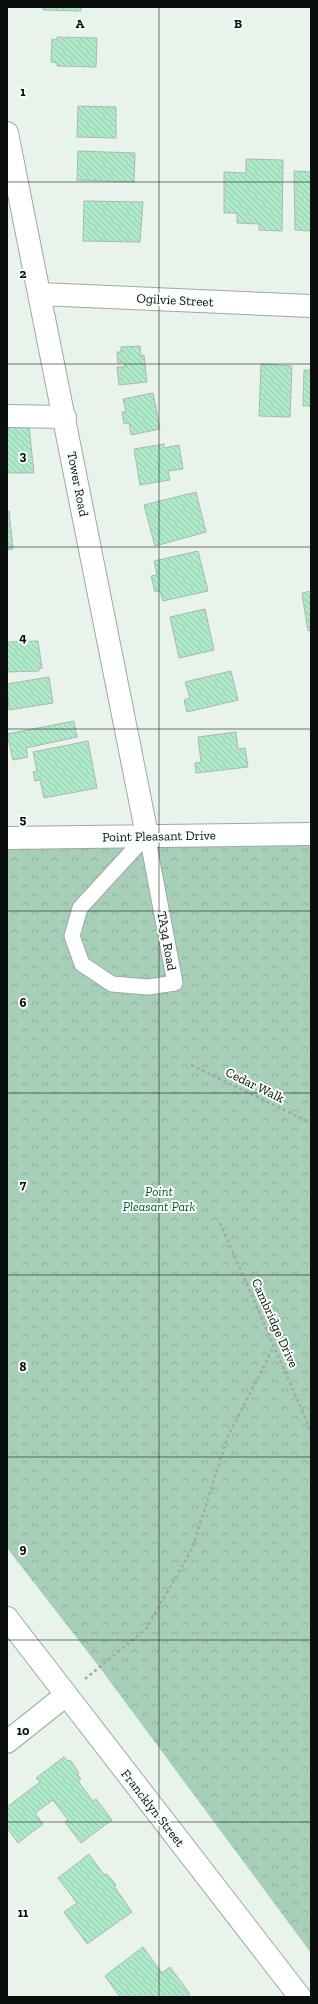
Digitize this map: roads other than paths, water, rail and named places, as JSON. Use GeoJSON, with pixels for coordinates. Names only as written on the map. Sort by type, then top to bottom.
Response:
{"type":"FeatureCollection","features":[{"type":"Feature","properties":{"kind":"street","name":"Tower Road"},"geometry":{"type":"LineString","coordinates":[[7,133],[148,835]]}},
{"type":"Feature","properties":{"kind":"street","name":"Ogilvie Street"},"geometry":{"type":"LineString","coordinates":[[40,294],[311,306]]}},
{"type":"Feature","properties":{"kind":"street"},"geometry":{"type":"LineString","coordinates":[[7,416],[65,417]]}},
{"type":"Feature","properties":{"kind":"street","name":"Point Pleasant Drive"},"geometry":{"type":"LineString","coordinates":[[7,838],[311,834]]}},
{"type":"Feature","properties":{"kind":"street","name":"Francklyn Street"},"geometry":{"type":"LineString","coordinates":[[7,1618],[300,1997]]}},
{"type":"Feature","properties":{"kind":"street"},"geometry":{"type":"LineString","coordinates":[[7,1742],[66,1695]]}},
{"type":"Feature","properties":{"kind":"lane","name":"TA34 Road"},"geometry":{"type":"LineString","coordinates":[[148,835],[175,983],[148,987],[112,984],[82,964],[72,936],[80,908],[148,835]]}},
{"type":"Feature","properties":{"kind":"park label","name":"Point Pleasant Park"},"geometry":{"type":"Point","coordinates":[159,1198]}}]}
